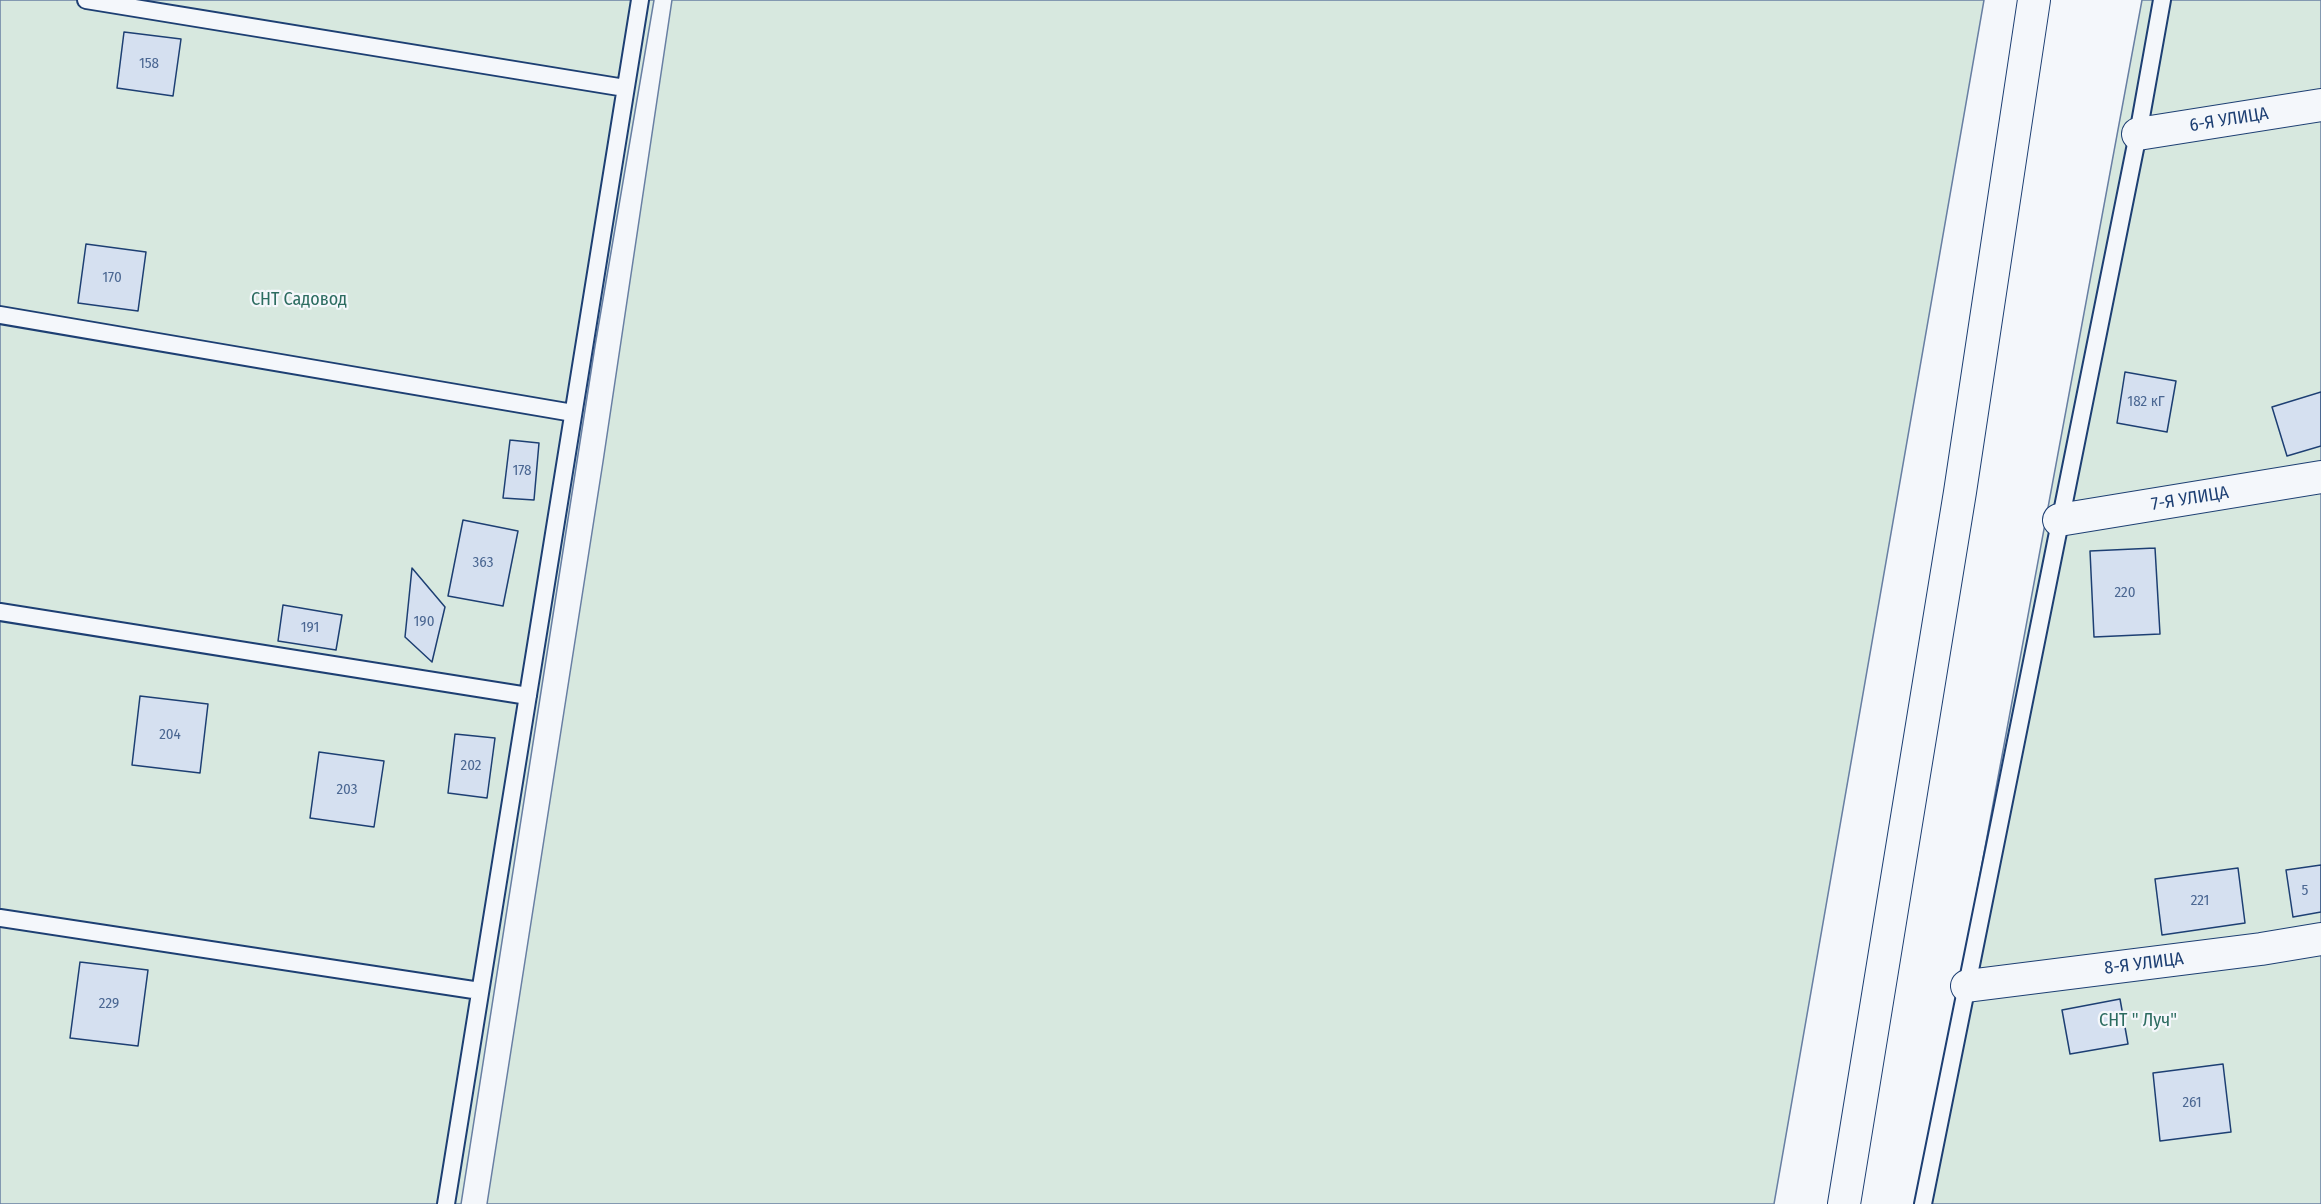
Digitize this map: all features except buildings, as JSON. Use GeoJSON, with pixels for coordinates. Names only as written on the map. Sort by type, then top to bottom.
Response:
{"type":"FeatureCollection","features":[{"type":"Feature","properties":{"kind":"street"},"geometry":{"type":"LineString","coordinates":[[1844,1204],[1960,492],[2034,0]]}},
{"type":"Feature","properties":{"kind":"street","name":"6-Я УЛИЦА"},"geometry":{"type":"LineString","coordinates":[[2138,134],[2321,105]]}},
{"type":"Feature","properties":{"kind":"street","name":"7-Я УЛИЦА"},"geometry":{"type":"LineString","coordinates":[[2059,520],[2321,477]]}},
{"type":"Feature","properties":{"kind":"street","name":"8-Я УЛИЦА"},"geometry":{"type":"LineString","coordinates":[[1967,986],[2261,949],[2321,939]]}},
{"type":"Feature","properties":{"kind":"lane"},"geometry":{"type":"LineString","coordinates":[[86,0],[625,88]]}},
{"type":"Feature","properties":{"kind":"lane"},"geometry":{"type":"LineString","coordinates":[[446,1204],[640,0]]}},
{"type":"Feature","properties":{"kind":"lane"},"geometry":{"type":"LineString","coordinates":[[1923,1204],[2138,134],[2162,0]]}},
{"type":"Feature","properties":{"kind":"lane"},"geometry":{"type":"LineString","coordinates":[[0,315],[573,413]]}},
{"type":"Feature","properties":{"kind":"lane"},"geometry":{"type":"LineString","coordinates":[[0,612],[528,696]]}},
{"type":"Feature","properties":{"kind":"lane"},"geometry":{"type":"LineString","coordinates":[[0,918],[480,991]]}},
{"type":"Feature","properties":{"kind":"green space","name":"СНТ Садовод"},"geometry":{"type":"Polygon","coordinates":[[[0,0],[654,0],[595,346],[461,1204],[0,1204],[0,0]]]}},
{"type":"Feature","properties":{"kind":"green space"},"geometry":{"type":"Polygon","coordinates":[[[672,0],[1984,0],[1774,1204],[487,1204],[603,462],[672,0]]]}},
{"type":"Feature","properties":{"kind":"green space","name":"СНТ \" Луч\""},"geometry":{"type":"Polygon","coordinates":[[[2142,0],[2321,0],[2321,1204],[1919,1204],[2142,0]]]}}]}
